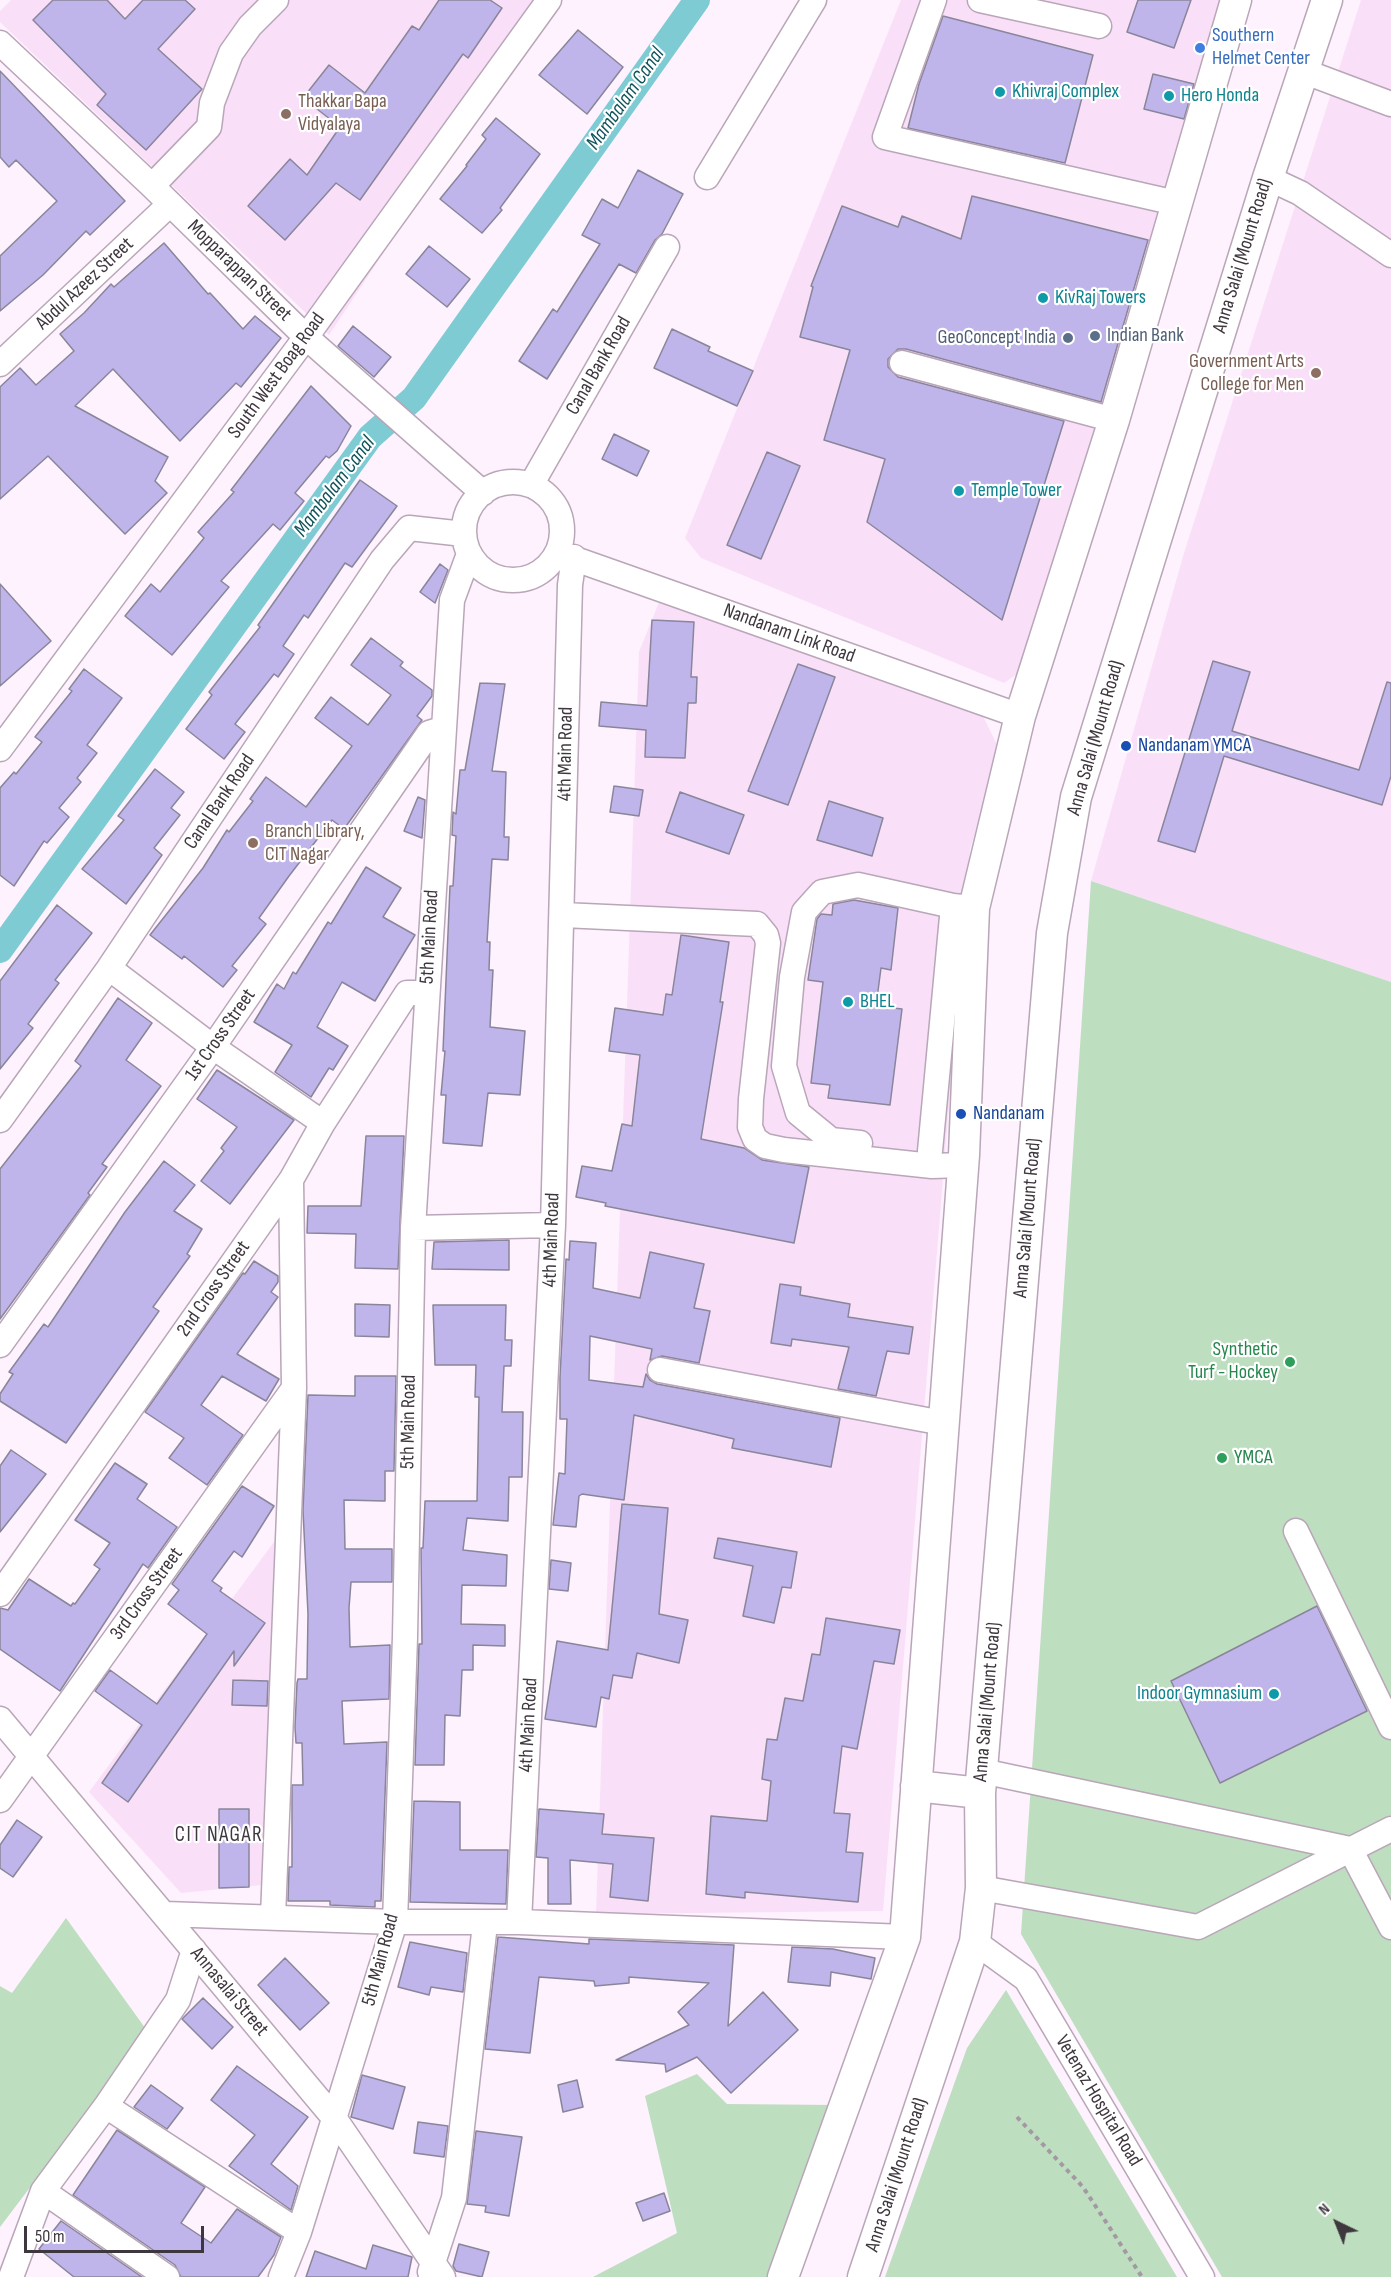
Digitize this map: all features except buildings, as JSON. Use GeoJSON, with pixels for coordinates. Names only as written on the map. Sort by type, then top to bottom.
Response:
{"type":"FeatureCollection","features":[{"type":"Feature","properties":{"kind":"main road"},"geometry":{"type":"LineString","coordinates":[[783,2277],[905,1937],[963,1160],[964,907],[1020,716],[1114,420],[1236,0]]}},
{"type":"Feature","properties":{"kind":"main road","name":"Anna Salai (Mount Road)"},"geometry":{"type":"LineString","coordinates":[[863,2277],[975,1942],[981,1887],[981,1782],[1051,945],[1076,797],[1268,178],[1323,13],[1336,0]]}},
{"type":"Feature","properties":{"kind":"main road"},"geometry":{"type":"LineString","coordinates":[[916,1786],[981,1782]]}},
{"type":"Feature","properties":{"kind":"street"},"geometry":{"type":"LineString","coordinates":[[152,186],[208,127],[212,104],[231,53],[250,26],[276,0]]}},
{"type":"Feature","properties":{"kind":"street","name":"South West Boag Road"},"geometry":{"type":"LineString","coordinates":[[0,749],[306,337],[549,0]]}},
{"type":"Feature","properties":{"kind":"street"},"geometry":{"type":"LineString","coordinates":[[707,177],[813,0]]}},
{"type":"Feature","properties":{"kind":"street"},"geometry":{"type":"LineString","coordinates":[[934,0],[885,137],[1176,203]]}},
{"type":"Feature","properties":{"kind":"street"},"geometry":{"type":"LineString","coordinates":[[980,0],[1098,26]]}},
{"type":"Feature","properties":{"kind":"street","name":"Mopparappan Street"},"geometry":{"type":"LineString","coordinates":[[0,44],[152,186],[306,337],[483,493]]}},
{"type":"Feature","properties":{"kind":"street"},"geometry":{"type":"LineString","coordinates":[[1303,71],[1391,104]]}},
{"type":"Feature","properties":{"kind":"street"},"geometry":{"type":"LineString","coordinates":[[1268,178],[1300,193],[1391,255]]}},
{"type":"Feature","properties":{"kind":"street","name":"Abdul Azeez Street"},"geometry":{"type":"LineString","coordinates":[[0,364],[170,204]]}},
{"type":"Feature","properties":{"kind":"street","name":"Canal Bank Road"},"geometry":{"type":"LineString","coordinates":[[531,485],[667,248]]}},
{"type":"Feature","properties":{"kind":"street"},"geometry":{"type":"LineString","coordinates":[[902,363],[1114,420]]}},
{"type":"Feature","properties":{"kind":"street"},"geometry":{"type":"LineString","coordinates":[[506,483],[531,485],[545,493],[555,506],[566,555],[536,575],[521,580],[506,580],[491,575],[478,566],[466,544],[466,520],[472,505],[483,493],[506,483]]}},
{"type":"Feature","properties":{"kind":"street","name":"Canal Bank Road"},"geometry":{"type":"LineString","coordinates":[[0,1120],[109,968],[382,560],[409,528],[466,544]]}},
{"type":"Feature","properties":{"kind":"street","name":"5th Main Road"},"geometry":{"type":"LineString","coordinates":[[281,2277],[299,2232],[395,1922],[405,1637],[413,1228],[442,729],[452,600],[466,544]]}},
{"type":"Feature","properties":{"kind":"street","name":"Nandanam Link Road"},"geometry":{"type":"LineString","coordinates":[[566,555],[1020,716]]}},
{"type":"Feature","properties":{"kind":"street","name":"4th Main Road"},"geometry":{"type":"LineString","coordinates":[[519,1922],[553,1225],[570,585],[566,555]]}},
{"type":"Feature","properties":{"kind":"street","name":"1st Cross Street"},"geometry":{"type":"LineString","coordinates":[[0,1345],[213,1047],[429,733],[442,729]]}},
{"type":"Feature","properties":{"kind":"street"},"geometry":{"type":"LineString","coordinates":[[930,1151],[964,907],[858,885],[822,892],[804,912],[792,977],[784,1066],[798,1113],[831,1140],[930,1151],[963,1160]]}},
{"type":"Feature","properties":{"kind":"street"},"geometry":{"type":"LineString","coordinates":[[563,915],[757,924],[766,935],[768,943],[750,1127],[755,1139],[765,1146],[784,1150],[932,1166],[963,1160]]}},
{"type":"Feature","properties":{"kind":"street"},"geometry":{"type":"LineString","coordinates":[[109,968],[213,1047],[323,1124]]}},
{"type":"Feature","properties":{"kind":"street","name":"2nd Cross Street"},"geometry":{"type":"LineString","coordinates":[[0,1594],[291,1179],[323,1124],[407,993],[427,993]]}},
{"type":"Feature","properties":{"kind":"street"},"geometry":{"type":"LineString","coordinates":[[273,1917],[294,1388],[291,1179]]}},
{"type":"Feature","properties":{"kind":"street"},"geometry":{"type":"LineString","coordinates":[[413,1228],[553,1225]]}},
{"type":"Feature","properties":{"kind":"street"},"geometry":{"type":"LineString","coordinates":[[660,1370],[943,1423]]}},
{"type":"Feature","properties":{"kind":"street","name":"3rd Cross Street"},"geometry":{"type":"LineString","coordinates":[[0,1800],[294,1388]]}},
{"type":"Feature","properties":{"kind":"street"},"geometry":{"type":"LineString","coordinates":[[1296,1531],[1391,1727]]}},
{"type":"Feature","properties":{"kind":"street","name":"Annasalai Street"},"geometry":{"type":"LineString","coordinates":[[0,1719],[335,2119],[435,2272]]}},
{"type":"Feature","properties":{"kind":"street"},"geometry":{"type":"LineString","coordinates":[[981,1782],[1350,1849]]}},
{"type":"Feature","properties":{"kind":"street"},"geometry":{"type":"LineString","coordinates":[[981,1887],[1198,1927],[1391,1829]]}},
{"type":"Feature","properties":{"kind":"street"},"geometry":{"type":"LineString","coordinates":[[1350,1849],[1391,1928]]}},
{"type":"Feature","properties":{"kind":"street"},"geometry":{"type":"LineString","coordinates":[[165,1914],[395,1922],[485,1924],[519,1922],[905,1937]]}},
{"type":"Feature","properties":{"kind":"street"},"geometry":{"type":"LineString","coordinates":[[435,2272],[454,2198],[485,1924]]}},
{"type":"Feature","properties":{"kind":"street","name":"Vetenaz Hospital Road"},"geometry":{"type":"LineString","coordinates":[[975,1942],[1026,1978],[1202,2277]]}},
{"type":"Feature","properties":{"kind":"street"},"geometry":{"type":"LineString","coordinates":[[11,2277],[43,2191],[106,2106],[178,2000],[194,1950]]}},
{"type":"Feature","properties":{"kind":"street"},"geometry":{"type":"LineString","coordinates":[[106,2106],[299,2232]]}},
{"type":"Feature","properties":{"kind":"street"},"geometry":{"type":"LineString","coordinates":[[43,2191],[167,2277]]}},
{"type":"Feature","properties":{"kind":"path"},"geometry":{"type":"LineString","coordinates":[[1017,2117],[1083,2187],[1142,2277]]}},
{"type":"Feature","properties":{"kind":"shaded area","name":"Thakkar Bapa Vidyalaya"},"geometry":{"type":"Polygon","coordinates":[[[11,0],[551,0],[329,335],[0,22],[0,11],[11,0]]]}},
{"type":"Feature","properties":{"kind":"shaded area"},"geometry":{"type":"Polygon","coordinates":[[[901,0],[1228,0],[1030,665],[1004,683],[701,558],[685,538],[901,0]]]}},
{"type":"Feature","properties":{"kind":"shaded area"},"geometry":{"type":"Polygon","coordinates":[[[1361,0],[1391,0],[1391,982],[1091,881],[1184,553],[1361,0]]]}},
{"type":"Feature","properties":{"kind":"shaded area"},"geometry":{"type":"Polygon","coordinates":[[[666,585],[982,714],[1001,753],[970,849],[883,1911],[596,1914],[639,652],[666,585]]]}},
{"type":"Feature","properties":{"kind":"shaded area"},"geometry":{"type":"Polygon","coordinates":[[[291,1519],[272,1884],[181,1893],[89,1792],[291,1519]]]}},
{"type":"Feature","properties":{"kind":"green space","name":"YMCA"},"geometry":{"type":"Polygon","coordinates":[[[1091,881],[1391,982],[1391,2277],[1222,2277],[1021,1934],[1091,881]]]}},
{"type":"Feature","properties":{"kind":"green space"},"geometry":{"type":"Polygon","coordinates":[[[66,1918],[148,2032],[0,2227],[0,1986],[12,1993],[66,1918]]]}},
{"type":"Feature","properties":{"kind":"green space"},"geometry":{"type":"Polygon","coordinates":[[[1006,1990],[1177,2277],[885,2277],[967,2048],[1006,1990]]]}},
{"type":"Feature","properties":{"kind":"green space"},"geometry":{"type":"Polygon","coordinates":[[[697,2074],[727,2104],[835,2105],[772,2277],[593,2277],[677,2233],[645,2096],[697,2074]]]}},
{"type":"Feature","properties":{"kind":"waterway","name":"Mambalam Canal"},"geometry":{"type":"LineString","coordinates":[[0,950],[370,437],[414,398],[697,0]]}},
{"type":"Feature","properties":{"kind":"place","name":"Southern Helmet Center"},"geometry":{"type":"Point","coordinates":[1200,48]}},
{"type":"Feature","properties":{"kind":"place","name":"Khivraj Complex"},"geometry":{"type":"Point","coordinates":[1000,92]}},
{"type":"Feature","properties":{"kind":"place","name":"Hero Honda"},"geometry":{"type":"Point","coordinates":[1169,96]}},
{"type":"Feature","properties":{"kind":"place","name":"Thakkar Bapa Vidyalaya"},"geometry":{"type":"Point","coordinates":[286,114]}},
{"type":"Feature","properties":{"kind":"place","name":"KivRaj Towers"},"geometry":{"type":"Point","coordinates":[1043,298]}},
{"type":"Feature","properties":{"kind":"place","name":"Indian Bank"},"geometry":{"type":"Point","coordinates":[1095,336]}},
{"type":"Feature","properties":{"kind":"place","name":"GeoConcept India"},"geometry":{"type":"Point","coordinates":[1068,338]}},
{"type":"Feature","properties":{"kind":"place","name":"Government Arts College for Men"},"geometry":{"type":"Point","coordinates":[1316,373]}},
{"type":"Feature","properties":{"kind":"place","name":"Temple Tower"},"geometry":{"type":"Point","coordinates":[959,491]}},
{"type":"Feature","properties":{"kind":"place","name":"Nandanam YMCA"},"geometry":{"type":"Point","coordinates":[1126,746]}},
{"type":"Feature","properties":{"kind":"place","name":"Branch Library, CIT Nagar"},"geometry":{"type":"Point","coordinates":[253,843]}},
{"type":"Feature","properties":{"kind":"place","name":"BHEL"},"geometry":{"type":"Point","coordinates":[848,1002]}},
{"type":"Feature","properties":{"kind":"place","name":"Nandanam"},"geometry":{"type":"Point","coordinates":[961,1114]}},
{"type":"Feature","properties":{"kind":"place","name":"Synthetic Turf - Hockey"},"geometry":{"type":"Point","coordinates":[1290,1362]}},
{"type":"Feature","properties":{"kind":"place","name":"YMCA"},"geometry":{"type":"Point","coordinates":[1222,1458]}},
{"type":"Feature","properties":{"kind":"place","name":"Indoor Gymnasium"},"geometry":{"type":"Point","coordinates":[1274,1694]}},
{"type":"Feature","properties":{"kind":"district","name":"CIT NAGAR"},"geometry":{"type":"Point","coordinates":[219,1836]}}]}
